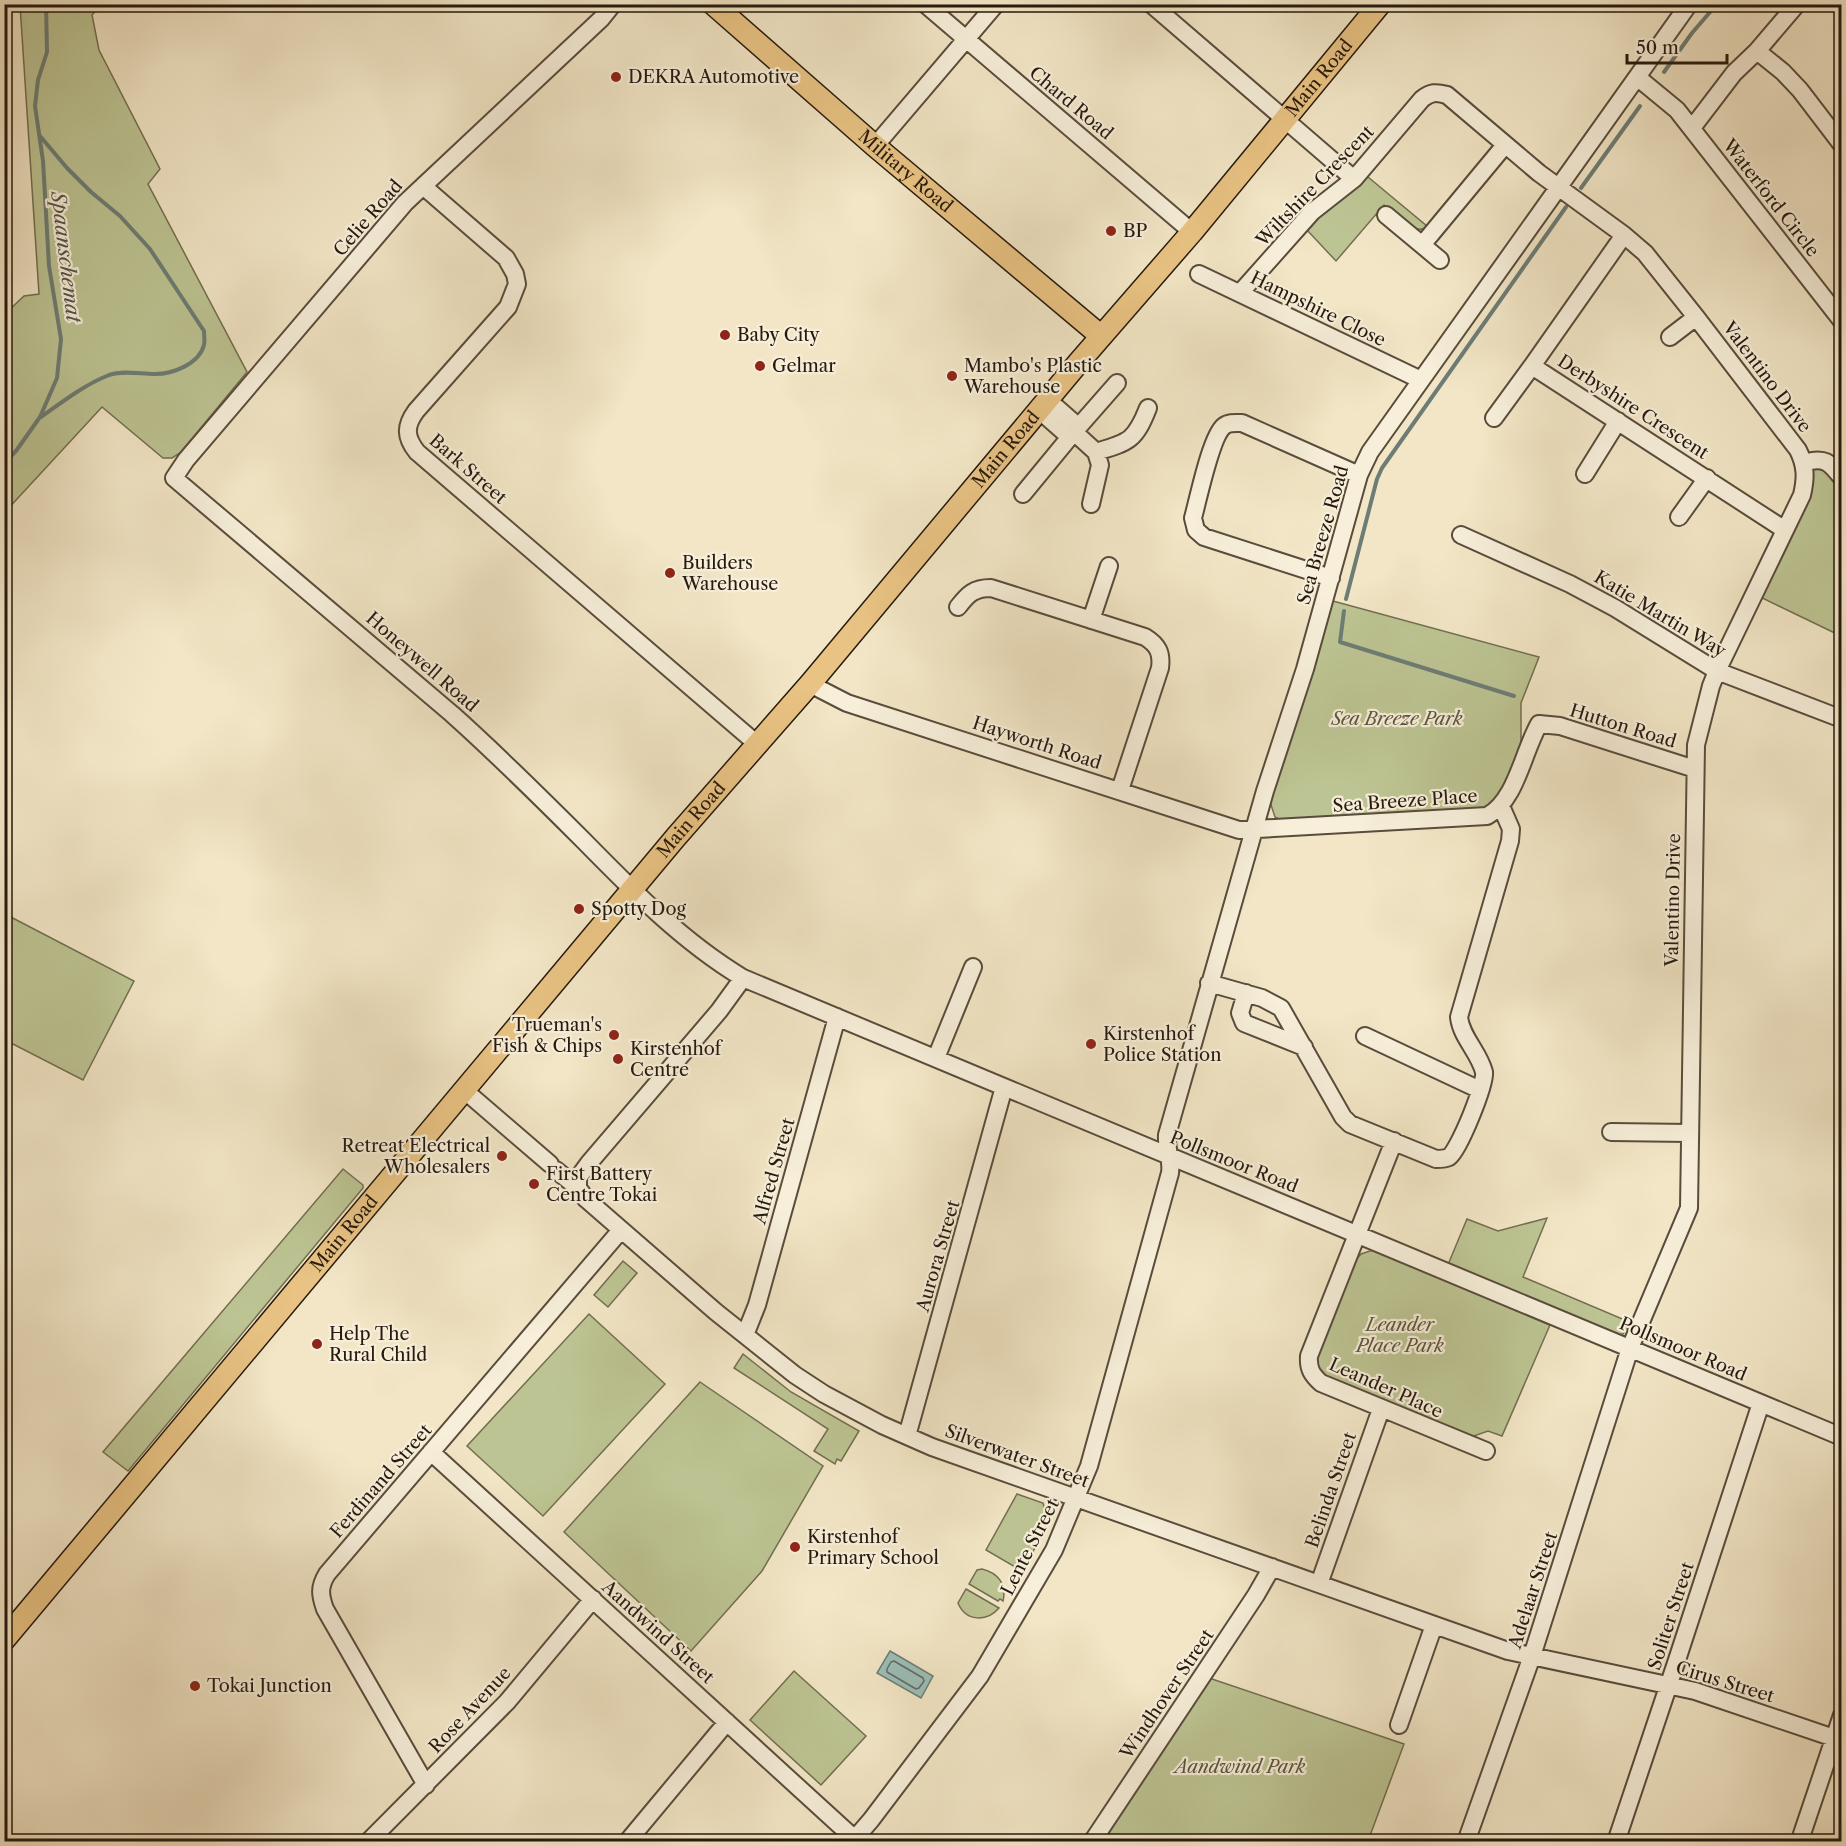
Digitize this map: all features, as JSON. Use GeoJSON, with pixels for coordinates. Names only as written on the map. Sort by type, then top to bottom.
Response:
{"type":"FeatureCollection","features":[{"type":"Feature","properties":{"kind":"main road","name":"Military Road"},"geometry":{"type":"LineString","coordinates":[[712,4],[875,146],[1101,336]]}},
{"type":"Feature","properties":{"kind":"main road","name":"Main Road"},"geometry":{"type":"LineString","coordinates":[[4,1640],[632,890],[810,684],[1101,336],[1192,232],[1379,5]]}},
{"type":"Feature","properties":{"kind":"main road"},"geometry":{"type":"LineString","coordinates":[[4,1656],[44,1609],[56,1578]]}},
{"type":"Feature","properties":{"kind":"street","name":"Celie Road"},"geometry":{"type":"LineString","coordinates":[[174,478],[186,460],[405,203],[601,20],[613,4]]}},
{"type":"Feature","properties":{"kind":"street","name":"Chard Road"},"geometry":{"type":"LineString","coordinates":[[925,4],[1192,232]]}},
{"type":"Feature","properties":{"kind":"street"},"geometry":{"type":"LineString","coordinates":[[875,146],[996,4]]}},
{"type":"Feature","properties":{"kind":"street"},"geometry":{"type":"LineString","coordinates":[[1151,4],[1354,179]]}},
{"type":"Feature","properties":{"kind":"street","name":"Sea Breeze Road"},"geometry":{"type":"LineString","coordinates":[[1170,1157],[1167,1135],[1209,983],[1305,669],[1359,475],[1370,452],[1689,4]]}},
{"type":"Feature","properties":{"kind":"street"},"geometry":{"type":"LineString","coordinates":[[1692,128],[1734,73],[1757,51],[1797,4]]}},
{"type":"Feature","properties":{"kind":"street"},"geometry":{"type":"LineString","coordinates":[[1757,51],[1783,72],[1800,90],[1842,145]]}},
{"type":"Feature","properties":{"kind":"street","name":"Waterford Circle"},"geometry":{"type":"LineString","coordinates":[[1637,77],[1677,110],[1842,321]]}},
{"type":"Feature","properties":{"kind":"street","name":"Wiltshire Crescent"},"geometry":{"type":"LineString","coordinates":[[1240,294],[1312,212],[1354,179],[1422,99],[1429,94],[1447,95],[1505,146],[1559,187]]}},
{"type":"Feature","properties":{"kind":"street"},"geometry":{"type":"LineString","coordinates":[[1422,245],[1505,146]]}},
{"type":"Feature","properties":{"kind":"street","name":"Bark Street"},"geometry":{"type":"LineString","coordinates":[[423,186],[506,258],[511,264],[518,285],[508,307],[416,411],[407,431],[410,443],[417,452],[757,744]]}},
{"type":"Feature","properties":{"kind":"street","name":"Valentino Drive"},"geometry":{"type":"LineString","coordinates":[[1559,187],[1645,253],[1798,450],[1804,464],[1806,480],[1802,495],[1717,671],[1696,746],[1689,1208],[1630,1348]]}},
{"type":"Feature","properties":{"kind":"street"},"geometry":{"type":"LineString","coordinates":[[1386,215],[1440,260]]}},
{"type":"Feature","properties":{"kind":"street","name":"Derbyshire Crescent"},"geometry":{"type":"LineString","coordinates":[[1624,235],[1532,366],[1785,530]]}},
{"type":"Feature","properties":{"kind":"street","name":"Hampshire Close"},"geometry":{"type":"LineString","coordinates":[[1199,274],[1421,380]]}},
{"type":"Feature","properties":{"kind":"street","name":"Valentino Drive"},"geometry":{"type":"LineString","coordinates":[[1670,338],[1696,316]]}},
{"type":"Feature","properties":{"kind":"street"},"geometry":{"type":"LineString","coordinates":[[1494,418],[1532,366]]}},
{"type":"Feature","properties":{"kind":"street"},"geometry":{"type":"LineString","coordinates":[[1023,494],[1117,384]]}},
{"type":"Feature","properties":{"kind":"street"},"geometry":{"type":"LineString","coordinates":[[1043,405],[1072,423],[1074,432],[1096,452],[1100,465],[1091,504]]}},
{"type":"Feature","properties":{"kind":"street"},"geometry":{"type":"LineString","coordinates":[[1096,452],[1125,444],[1141,426],[1148,408]]}},
{"type":"Feature","properties":{"kind":"street"},"geometry":{"type":"LineString","coordinates":[[1585,474],[1618,421]]}},
{"type":"Feature","properties":{"kind":"street"},"geometry":{"type":"LineString","coordinates":[[1330,578],[1210,540],[1199,534],[1192,518],[1216,438],[1226,424],[1242,423],[1359,475]]}},
{"type":"Feature","properties":{"kind":"street"},"geometry":{"type":"LineString","coordinates":[[1804,464],[1822,460],[1831,465],[1842,478]]}},
{"type":"Feature","properties":{"kind":"street","name":"Honeywell Road"},"geometry":{"type":"LineString","coordinates":[[174,478],[467,727],[505,762],[632,890]]}},
{"type":"Feature","properties":{"kind":"street"},"geometry":{"type":"LineString","coordinates":[[1679,517],[1707,478]]}},
{"type":"Feature","properties":{"kind":"street","name":"Katie Martin Way"},"geometry":{"type":"LineString","coordinates":[[1461,535],[1570,584],[1717,671],[1842,719]]}},
{"type":"Feature","properties":{"kind":"street"},"geometry":{"type":"LineString","coordinates":[[1091,620],[1109,566]]}},
{"type":"Feature","properties":{"kind":"street"},"geometry":{"type":"LineString","coordinates":[[958,607],[970,592],[979,588],[991,588],[1148,639],[1159,649],[1162,658],[1160,668],[1120,790]]}},
{"type":"Feature","properties":{"kind":"street","name":"Hayworth Road"},"geometry":{"type":"LineString","coordinates":[[810,684],[848,703],[1239,830],[1254,830]]}},
{"type":"Feature","properties":{"kind":"street","name":"Sea Breeze Place"},"geometry":{"type":"LineString","coordinates":[[1254,830],[1487,816],[1507,799],[1539,724]]}},
{"type":"Feature","properties":{"kind":"street","name":"Hutton Road"},"geometry":{"type":"LineString","coordinates":[[1539,724],[1560,726],[1695,769]]}},
{"type":"Feature","properties":{"kind":"street"},"geometry":{"type":"LineString","coordinates":[[1209,983],[1262,998],[1281,1008],[1346,1121],[1436,1159],[1450,1156],[1459,1144],[1484,1077],[1484,1071],[1462,1029],[1459,1017],[1510,841],[1511,829],[1501,806]]}},
{"type":"Feature","properties":{"kind":"street","name":"Pollsmoor Road"},"geometry":{"type":"LineString","coordinates":[[632,890],[700,950],[744,978],[1842,1437]]}},
{"type":"Feature","properties":{"kind":"street"},"geometry":{"type":"LineString","coordinates":[[936,1059],[974,967]]}},
{"type":"Feature","properties":{"kind":"street"},"geometry":{"type":"LineString","coordinates":[[578,1188],[578,1178],[589,1163],[719,1011],[744,978]]}},
{"type":"Feature","properties":{"kind":"street"},"geometry":{"type":"LineString","coordinates":[[1246,993],[1240,1013],[1244,1023],[1304,1047]]}},
{"type":"Feature","properties":{"kind":"street","name":"Alfred Street"},"geometry":{"type":"LineString","coordinates":[[745,1335],[757,1305],[837,1017]]}},
{"type":"Feature","properties":{"kind":"street"},"geometry":{"type":"LineString","coordinates":[[1365,1036],[1480,1090]]}},
{"type":"Feature","properties":{"kind":"street","name":"Aurora Street"},"geometry":{"type":"LineString","coordinates":[[907,1436],[1004,1087]]}},
{"type":"Feature","properties":{"kind":"street","name":"Silverwater Street"},"geometry":{"type":"LineString","coordinates":[[464,1090],[578,1188],[586,1199],[621,1230],[786,1368],[824,1394],[882,1425],[932,1447],[1076,1499],[1508,1651],[1532,1656]]}},
{"type":"Feature","properties":{"kind":"street"},"geometry":{"type":"LineString","coordinates":[[1611,1132],[1690,1132]]}},
{"type":"Feature","properties":{"kind":"street"},"geometry":{"type":"LineString","coordinates":[[1357,1234],[1394,1141]]}},
{"type":"Feature","properties":{"kind":"street","name":"Lente Street"},"geometry":{"type":"LineString","coordinates":[[855,1841],[939,1732],[992,1657],[1054,1550],[1076,1499],[1101,1425],[1170,1173],[1170,1157]]}},
{"type":"Feature","properties":{"kind":"street","name":"Ferdinand Street"},"geometry":{"type":"LineString","coordinates":[[426,1785],[325,1609],[320,1596],[322,1582],[621,1230]]}},
{"type":"Feature","properties":{"kind":"street","name":"Leander Place"},"geometry":{"type":"LineString","coordinates":[[1357,1234],[1309,1356],[1308,1363],[1314,1377],[1321,1383],[1381,1409],[1486,1451]]}},
{"type":"Feature","properties":{"kind":"street","name":"Adelaar Street"},"geometry":{"type":"LineString","coordinates":[[1466,1842],[1532,1656],[1630,1348]]}},
{"type":"Feature","properties":{"kind":"street","name":"Soliter Street"},"geometry":{"type":"LineString","coordinates":[[1616,1842],[1761,1403]]}},
{"type":"Feature","properties":{"kind":"street","name":"Belinda Street"},"geometry":{"type":"LineString","coordinates":[[1319,1584],[1381,1409]]}},
{"type":"Feature","properties":{"kind":"street","name":"Aandwind Street"},"geometry":{"type":"LineString","coordinates":[[431,1452],[855,1841]]}},
{"type":"Feature","properties":{"kind":"street","name":"Windhover Street"},"geometry":{"type":"LineString","coordinates":[[1092,1842],[1256,1595],[1272,1567]]}},
{"type":"Feature","properties":{"kind":"street","name":"Rose Avenue"},"geometry":{"type":"LineString","coordinates":[[368,1842],[507,1702],[593,1599]]}},
{"type":"Feature","properties":{"kind":"street"},"geometry":{"type":"LineString","coordinates":[[1399,1725],[1434,1625]]}},
{"type":"Feature","properties":{"kind":"street","name":"Cirus Street"},"geometry":{"type":"LineString","coordinates":[[1532,1656],[1695,1691],[1834,1738]]}},
{"type":"Feature","properties":{"kind":"street"},"geometry":{"type":"LineString","coordinates":[[1802,1842],[1802,1834],[1842,1715]]}},
{"type":"Feature","properties":{"kind":"street"},"geometry":{"type":"LineString","coordinates":[[627,1842],[727,1722]]}},
{"type":"Feature","properties":{"kind":"green space"},"geometry":{"type":"Polygon","coordinates":[[[20,5],[101,5],[92,15],[99,50],[160,169],[148,184],[247,372],[180,453],[172,458],[163,458],[102,407],[5,512],[5,314],[24,296],[39,294],[20,5]]]}},
{"type":"Feature","properties":{"kind":"green space"},"geometry":{"type":"Polygon","coordinates":[[[1368,177],[1428,227],[1416,229],[1410,227],[1384,205],[1336,261],[1306,229],[1321,212],[1368,177]]]}},
{"type":"Feature","properties":{"kind":"green space"},"geometry":{"type":"Polygon","coordinates":[[[1813,460],[1841,478],[1841,636],[1754,594],[1813,460]]]}},
{"type":"Feature","properties":{"kind":"green space","name":"Sea Breeze Park"},"geometry":{"type":"Polygon","coordinates":[[[1333,601],[1539,657],[1521,703],[1521,745],[1499,799],[1489,809],[1287,823],[1275,817],[1270,802],[1333,601]]]}},
{"type":"Feature","properties":{"kind":"green space"},"geometry":{"type":"Polygon","coordinates":[[[5,914],[134,981],[83,1080],[5,1040],[5,914]]]}},
{"type":"Feature","properties":{"kind":"green space"},"geometry":{"type":"Polygon","coordinates":[[[343,1169],[363,1185],[363,1188],[128,1471],[103,1452],[343,1169]]]}},
{"type":"Feature","properties":{"kind":"green space"},"geometry":{"type":"Polygon","coordinates":[[[1547,1218],[1523,1277],[1632,1323],[1623,1334],[1610,1335],[1447,1267],[1467,1219],[1498,1231],[1547,1218]]]}},
{"type":"Feature","properties":{"kind":"green space","name":"Leander Place Park"},"geometry":{"type":"Polygon","coordinates":[[[1373,1250],[1550,1325],[1502,1436],[1488,1431],[1471,1437],[1327,1379],[1317,1369],[1315,1356],[1354,1262],[1361,1254],[1373,1250]]]}},
{"type":"Feature","properties":{"kind":"green space"},"geometry":{"type":"Polygon","coordinates":[[[623,1261],[637,1273],[608,1307],[594,1295],[623,1261]]]}},
{"type":"Feature","properties":{"kind":"green space"},"geometry":{"type":"Polygon","coordinates":[[[589,1314],[665,1384],[543,1516],[467,1446],[589,1314]]]}},
{"type":"Feature","properties":{"kind":"green space"},"geometry":{"type":"Polygon","coordinates":[[[743,1354],[791,1392],[859,1431],[841,1461],[837,1459],[835,1464],[814,1451],[828,1429],[734,1368],[743,1354]]]}},
{"type":"Feature","properties":{"kind":"green space"},"geometry":{"type":"Polygon","coordinates":[[[700,1382],[823,1466],[762,1571],[691,1651],[564,1532],[700,1382]]]}},
{"type":"Feature","properties":{"kind":"green space"},"geometry":{"type":"Polygon","coordinates":[[[1017,1494],[1043,1503],[1049,1523],[1022,1571],[986,1550],[1017,1494]]]}},
{"type":"Feature","properties":{"kind":"green space"},"geometry":{"type":"Polygon","coordinates":[[[982,1569],[993,1573],[1000,1580],[1004,1589],[1003,1601],[1000,1599],[998,1601],[969,1584],[977,1570],[982,1569]]]}},
{"type":"Feature","properties":{"kind":"green space"},"geometry":{"type":"Polygon","coordinates":[[[966,1589],[999,1608],[983,1618],[971,1617],[958,1603],[966,1589]]]}},
{"type":"Feature","properties":{"kind":"green space"},"geometry":{"type":"Polygon","coordinates":[[[794,1671],[866,1736],[821,1785],[750,1720],[794,1671]]]}},
{"type":"Feature","properties":{"kind":"green space","name":"Aandwind Park"},"geometry":{"type":"Polygon","coordinates":[[[1209,1678],[1404,1744],[1368,1841],[1100,1842],[1209,1678]]]}},
{"type":"Feature","properties":{"kind":"water"},"geometry":{"type":"Polygon","coordinates":[[[890,1651],[933,1676],[921,1698],[877,1673],[890,1651]]]}},
{"type":"Feature","properties":{"kind":"waterway","name":"Spaanschemat"},"geometry":{"type":"LineString","coordinates":[[4,463],[16,451],[40,417],[57,378],[61,339],[49,266],[43,161],[35,106],[38,80],[47,52],[46,4]]}},
{"type":"Feature","properties":{"kind":"waterway"},"geometry":{"type":"LineString","coordinates":[[1664,72],[1692,33],[1717,4]]}},
{"type":"Feature","properties":{"kind":"waterway"},"geometry":{"type":"LineString","coordinates":[[1581,188],[1640,106]]}},
{"type":"Feature","properties":{"kind":"waterway"},"geometry":{"type":"LineString","coordinates":[[40,136],[67,168],[120,216],[150,249],[204,331],[204,345],[201,352],[197,358],[184,367],[162,374],[126,372],[109,375],[82,389],[41,417]]}},
{"type":"Feature","properties":{"kind":"waterway"},"geometry":{"type":"LineString","coordinates":[[1346,599],[1377,479],[1382,468],[1566,207]]}},
{"type":"Feature","properties":{"kind":"waterway"},"geometry":{"type":"LineString","coordinates":[[1344,611],[1340,642],[1514,696]]}},
{"type":"Feature","properties":{"kind":"place","name":"DEKRA Automotive"},"geometry":{"type":"Point","coordinates":[616,77]}},
{"type":"Feature","properties":{"kind":"place","name":"BP"},"geometry":{"type":"Point","coordinates":[1111,231]}},
{"type":"Feature","properties":{"kind":"place","name":"Baby City"},"geometry":{"type":"Point","coordinates":[725,335]}},
{"type":"Feature","properties":{"kind":"place","name":"Gelmar"},"geometry":{"type":"Point","coordinates":[760,366]}},
{"type":"Feature","properties":{"kind":"place","name":"Mambo's Plastic Warehouse"},"geometry":{"type":"Point","coordinates":[952,376]}},
{"type":"Feature","properties":{"kind":"place","name":"Builders Warehouse"},"geometry":{"type":"Point","coordinates":[670,573]}},
{"type":"Feature","properties":{"kind":"place","name":"Spotty Dog"},"geometry":{"type":"Point","coordinates":[579,909]}},
{"type":"Feature","properties":{"kind":"place","name":"Trueman's Fish & Chips"},"geometry":{"type":"Point","coordinates":[614,1035]}},
{"type":"Feature","properties":{"kind":"place","name":"Kirstenhof Police Station"},"geometry":{"type":"Point","coordinates":[1091,1044]}},
{"type":"Feature","properties":{"kind":"place","name":"Kirstenhof Centre"},"geometry":{"type":"Point","coordinates":[618,1059]}},
{"type":"Feature","properties":{"kind":"place","name":"Retreat Electrical Wholesalers"},"geometry":{"type":"Point","coordinates":[502,1156]}},
{"type":"Feature","properties":{"kind":"place","name":"First Battery Centre Tokai"},"geometry":{"type":"Point","coordinates":[534,1184]}},
{"type":"Feature","properties":{"kind":"place","name":"Help The Rural Child"},"geometry":{"type":"Point","coordinates":[317,1344]}},
{"type":"Feature","properties":{"kind":"place","name":"Kirstenhof Primary School"},"geometry":{"type":"Point","coordinates":[795,1547]}},
{"type":"Feature","properties":{"kind":"place","name":"Tokai Junction"},"geometry":{"type":"Point","coordinates":[195,1686]}}]}
